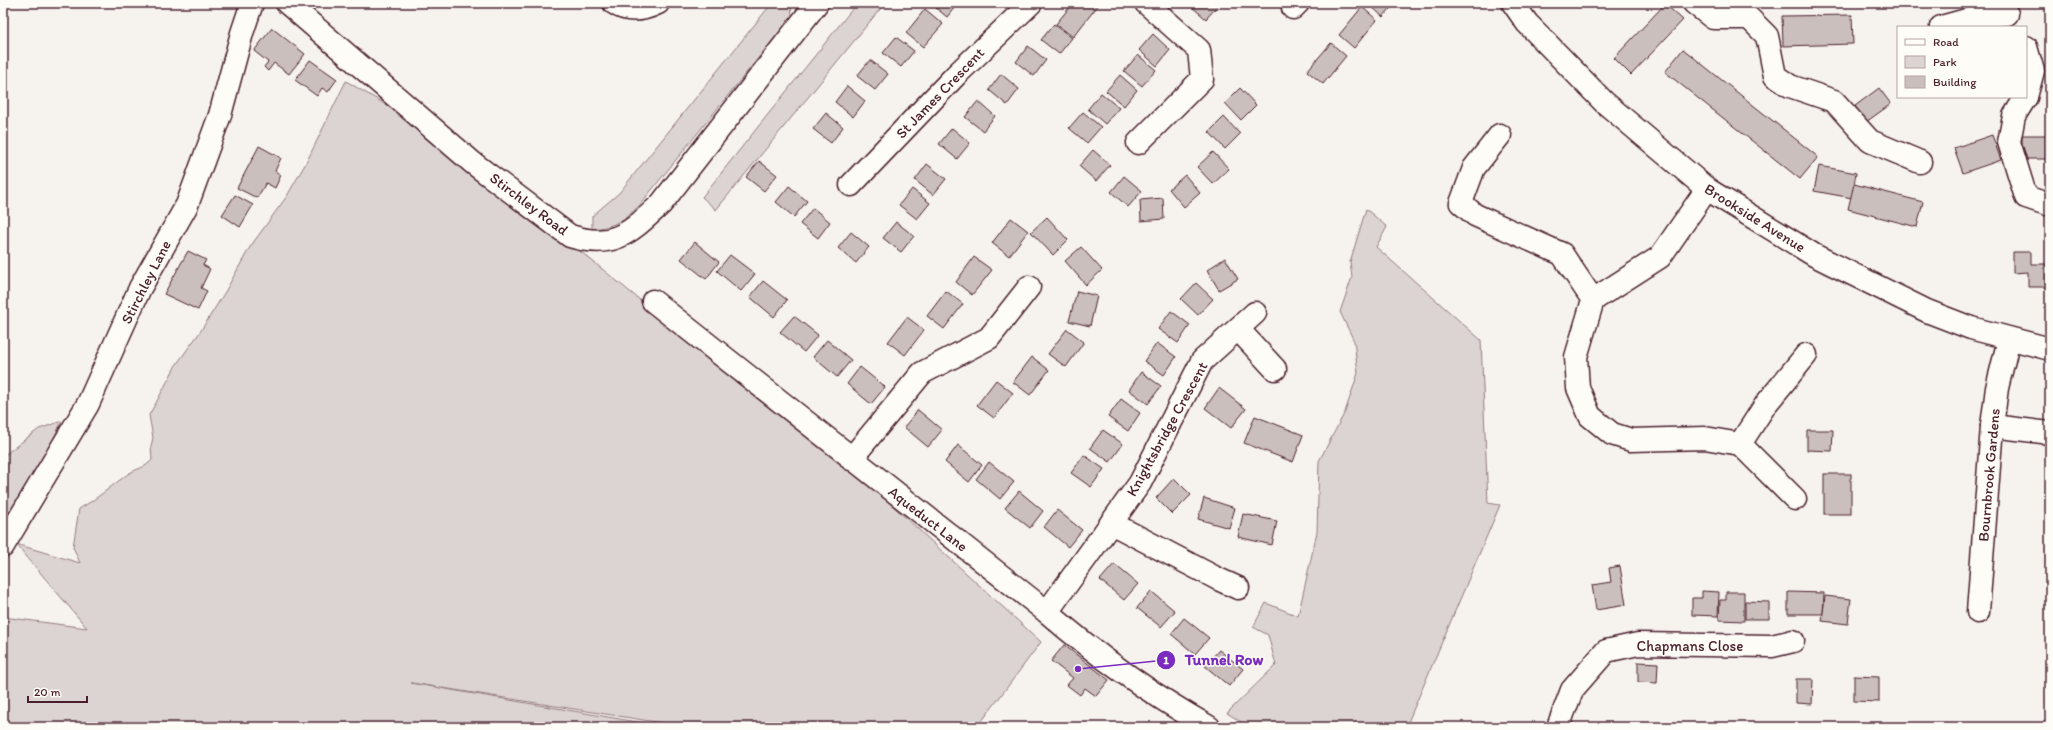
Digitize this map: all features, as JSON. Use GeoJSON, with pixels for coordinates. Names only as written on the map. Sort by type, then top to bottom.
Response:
{"type":"FeatureCollection","features":[{"type":"Feature","properties":{"kind":"street","name":"Stirchley Lane"},"geometry":{"type":"LineString","coordinates":[[3,546],[88,404],[140,288],[187,205],[220,115],[242,33],[252,3]]}},
{"type":"Feature","properties":{"kind":"street","name":"Stirchley Road"},"geometry":{"type":"LineString","coordinates":[[287,3],[473,163],[570,236],[588,242],[611,240],[630,232],[660,204],[817,3]]}},
{"type":"Feature","properties":{"kind":"street"},"geometry":{"type":"LineString","coordinates":[[614,3],[622,9],[645,9],[658,3]]}},
{"type":"Feature","properties":{"kind":"street","name":"St James Crescent"},"geometry":{"type":"LineString","coordinates":[[851,185],[956,75],[1031,3]]}},
{"type":"Feature","properties":{"kind":"street"},"geometry":{"type":"LineString","coordinates":[[1138,143],[1202,79],[1199,50],[1146,3]]}},
{"type":"Feature","properties":{"kind":"street","name":"Brookside Avenue"},"geometry":{"type":"LineString","coordinates":[[1513,3],[1527,23],[1604,102],[1707,189],[1814,254],[1920,308],[1970,328],[2050,349]]}},
{"type":"Feature","properties":{"kind":"street"},"geometry":{"type":"LineString","coordinates":[[1694,3],[1713,18],[1749,18],[1767,36],[1775,76],[1790,86],[1834,101],[1870,141],[1920,162]]}},
{"type":"Feature","properties":{"kind":"street"},"geometry":{"type":"LineString","coordinates":[[1945,26],[1977,17],[2011,15]]}},
{"type":"Feature","properties":{"kind":"street"},"geometry":{"type":"LineString","coordinates":[[2027,50],[2033,71],[2027,93]]}},
{"type":"Feature","properties":{"kind":"street"},"geometry":{"type":"LineString","coordinates":[[2025,98],[2014,116],[2009,142],[2026,197],[2050,205]]}},
{"type":"Feature","properties":{"kind":"street"},"geometry":{"type":"LineString","coordinates":[[1500,135],[1474,168],[1461,203],[1475,215],[1562,254],[1594,300]]}},
{"type":"Feature","properties":{"kind":"street"},"geometry":{"type":"LineString","coordinates":[[1707,189],[1660,256],[1594,300],[1576,357],[1578,388],[1590,416],[1612,434],[1631,440],[1705,438],[1740,444],[1795,499]]}},
{"type":"Feature","properties":{"kind":"street"},"geometry":{"type":"LineString","coordinates":[[851,459],[922,373],[989,338],[1029,287]]}},
{"type":"Feature","properties":{"kind":"street","name":"Aqueduct Lane"},"geometry":{"type":"LineString","coordinates":[[653,301],[851,459],[1047,612],[1084,645],[1164,701],[1209,727]]}},
{"type":"Feature","properties":{"kind":"street","name":"Knightsbridge Crescent"},"geometry":{"type":"LineString","coordinates":[[1047,612],[1140,483],[1202,361],[1255,313]]}},
{"type":"Feature","properties":{"kind":"street"},"geometry":{"type":"LineString","coordinates":[[1238,330],[1275,370]]}},
{"type":"Feature","properties":{"kind":"street","name":"Bournbrook Gardens"},"geometry":{"type":"LineString","coordinates":[[1978,612],[1992,426],[1997,388],[2009,339]]}},
{"type":"Feature","properties":{"kind":"street"},"geometry":{"type":"LineString","coordinates":[[1740,444],[1766,404],[1806,355]]}},
{"type":"Feature","properties":{"kind":"street"},"geometry":{"type":"LineString","coordinates":[[1992,426],[2050,433]]}},
{"type":"Feature","properties":{"kind":"street"},"geometry":{"type":"LineString","coordinates":[[1111,523],[1238,588]]}},
{"type":"Feature","properties":{"kind":"street","name":"Chapmans Close"},"geometry":{"type":"LineString","coordinates":[[1558,727],[1572,690],[1606,651],[1638,644],[1772,646],[1793,641]]}},
{"type":"Feature","properties":{"kind":"green space"},"geometry":{"type":"Polygon","coordinates":[[[772,3],[791,3],[792,16],[638,207],[612,225],[592,229],[592,216],[619,193],[772,3]]]}},
{"type":"Feature","properties":{"kind":"green space"},"geometry":{"type":"Polygon","coordinates":[[[857,3],[885,3],[716,210],[702,197],[857,3]]]}},
{"type":"Feature","properties":{"kind":"green space"},"geometry":{"type":"Polygon","coordinates":[[[346,81],[403,115],[504,189],[645,304],[844,461],[1041,642],[979,725],[991,727],[687,727],[411,683],[666,727],[3,727],[3,617],[87,628],[16,544],[80,563],[73,547],[79,509],[98,497],[128,474],[146,465],[152,460],[151,446],[153,438],[149,415],[176,365],[200,332],[225,292],[250,247],[287,196],[307,161],[346,81]]]}},
{"type":"Feature","properties":{"kind":"green space"},"geometry":{"type":"Polygon","coordinates":[[[1366,209],[1387,227],[1376,247],[1481,340],[1488,503],[1500,505],[1406,727],[1249,727],[1227,713],[1276,665],[1268,635],[1253,627],[1266,603],[1298,616],[1317,532],[1319,461],[1345,412],[1358,373],[1354,341],[1340,312],[1352,277],[1350,262],[1366,209]]]}},
{"type":"Feature","properties":{"kind":"green space"},"geometry":{"type":"Polygon","coordinates":[[[62,421],[42,463],[3,521],[3,456],[39,429],[62,421]]]}},
{"type":"Feature","properties":{"kind":"building"},"geometry":{"type":"Polygon","coordinates":[[[930,3],[958,3],[947,17],[930,3]]]}},
{"type":"Feature","properties":{"kind":"building"},"geometry":{"type":"Polygon","coordinates":[[[1073,3],[1100,3],[1073,37],[1056,24],[1073,3]]]}},
{"type":"Feature","properties":{"kind":"building"},"geometry":{"type":"Polygon","coordinates":[[[1193,3],[1220,3],[1206,19],[1191,6],[1193,3]]]}},
{"type":"Feature","properties":{"kind":"building"},"geometry":{"type":"Polygon","coordinates":[[[1368,3],[1395,3],[1383,17],[1368,3]]]}},
{"type":"Feature","properties":{"kind":"building"},"geometry":{"type":"Polygon","coordinates":[[[1665,4],[1683,20],[1631,75],[1614,58],[1665,4]]]}},
{"type":"Feature","properties":{"kind":"building"},"geometry":{"type":"Polygon","coordinates":[[[1362,7],[1377,20],[1354,48],[1339,35],[1362,7]]]}},
{"type":"Feature","properties":{"kind":"building"},"geometry":{"type":"Polygon","coordinates":[[[925,9],[943,24],[923,47],[906,33],[925,9]]]}},
{"type":"Feature","properties":{"kind":"building"},"geometry":{"type":"Polygon","coordinates":[[[1852,15],[1853,44],[1783,46],[1782,16],[1852,15]]]}},
{"type":"Feature","properties":{"kind":"building"},"geometry":{"type":"Polygon","coordinates":[[[1054,24],[1072,38],[1059,54],[1041,40],[1054,24]]]}},
{"type":"Feature","properties":{"kind":"building"},"geometry":{"type":"Polygon","coordinates":[[[272,28],[305,54],[289,74],[274,63],[268,71],[264,67],[268,62],[254,51],[272,28]]]}},
{"type":"Feature","properties":{"kind":"building"},"geometry":{"type":"Polygon","coordinates":[[[1153,34],[1170,50],[1157,66],[1139,50],[1153,34]]]}},
{"type":"Feature","properties":{"kind":"building"},"geometry":{"type":"Polygon","coordinates":[[[896,37],[914,51],[901,67],[883,53],[896,37]]]}},
{"type":"Feature","properties":{"kind":"building"},"geometry":{"type":"Polygon","coordinates":[[[1331,43],[1346,56],[1323,84],[1307,71],[1331,43]]]}},
{"type":"Feature","properties":{"kind":"building"},"geometry":{"type":"Polygon","coordinates":[[[1028,46],[1046,60],[1034,76],[1016,62],[1028,46]]]}},
{"type":"Feature","properties":{"kind":"building"},"geometry":{"type":"Polygon","coordinates":[[[1683,49],[1818,157],[1800,179],[1665,72],[1683,49]]]}},
{"type":"Feature","properties":{"kind":"building"},"geometry":{"type":"Polygon","coordinates":[[[1138,55],[1156,70],[1142,86],[1124,71],[1138,55]]]}},
{"type":"Feature","properties":{"kind":"building"},"geometry":{"type":"Polygon","coordinates":[[[310,60],[337,79],[328,92],[322,88],[317,96],[295,80],[310,60]]]}},
{"type":"Feature","properties":{"kind":"building"},"geometry":{"type":"Polygon","coordinates":[[[870,60],[888,74],[875,90],[857,76],[870,60]]]}},
{"type":"Feature","properties":{"kind":"building"},"geometry":{"type":"Polygon","coordinates":[[[1001,74],[1019,89],[1007,105],[989,90],[1001,74]]]}},
{"type":"Feature","properties":{"kind":"building"},"geometry":{"type":"Polygon","coordinates":[[[1120,75],[1137,90],[1124,106],[1106,91],[1120,75]]]}},
{"type":"Feature","properties":{"kind":"building"},"geometry":{"type":"Polygon","coordinates":[[[847,86],[865,101],[853,117],[835,102],[847,86]]]}},
{"type":"Feature","properties":{"kind":"building"},"geometry":{"type":"Polygon","coordinates":[[[1240,88],[1256,105],[1241,120],[1225,103],[1240,88]]]}},
{"type":"Feature","properties":{"kind":"building"},"geometry":{"type":"Polygon","coordinates":[[[1879,88],[1891,104],[1866,122],[1855,106],[1879,88]]]}},
{"type":"Feature","properties":{"kind":"building"},"geometry":{"type":"Polygon","coordinates":[[[1101,93],[1119,108],[1105,124],[1088,109],[1101,93]]]}},
{"type":"Feature","properties":{"kind":"building"},"geometry":{"type":"Polygon","coordinates":[[[978,101],[995,116],[983,131],[965,117],[978,101]]]}},
{"type":"Feature","properties":{"kind":"building"},"geometry":{"type":"Polygon","coordinates":[[[1083,112],[1101,127],[1087,143],[1069,128],[1083,112]]]}},
{"type":"Feature","properties":{"kind":"building"},"geometry":{"type":"Polygon","coordinates":[[[826,113],[843,127],[831,143],[813,129],[826,113]]]}},
{"type":"Feature","properties":{"kind":"building"},"geometry":{"type":"Polygon","coordinates":[[[1224,117],[1240,134],[1225,149],[1209,132],[1224,117]]]}},
{"type":"Feature","properties":{"kind":"building"},"geometry":{"type":"Polygon","coordinates":[[[952,128],[970,143],[957,159],[939,144],[952,128]]]}},
{"type":"Feature","properties":{"kind":"building"},"geometry":{"type":"Polygon","coordinates":[[[1992,135],[2001,160],[1963,173],[1954,148],[1992,135]]]}},
{"type":"Feature","properties":{"kind":"building"},"geometry":{"type":"Polygon","coordinates":[[[2022,135],[2050,135],[2050,159],[2022,159],[2022,135]]]}},
{"type":"Feature","properties":{"kind":"building"},"geometry":{"type":"Polygon","coordinates":[[[259,146],[281,158],[275,171],[281,175],[275,188],[266,183],[257,198],[237,188],[259,146]]]}},
{"type":"Feature","properties":{"kind":"building"},"geometry":{"type":"Polygon","coordinates":[[[1093,150],[1110,165],[1096,181],[1079,166],[1093,150]]]}},
{"type":"Feature","properties":{"kind":"building"},"geometry":{"type":"Polygon","coordinates":[[[1213,152],[1229,169],[1213,184],[1197,167],[1213,152]]]}},
{"type":"Feature","properties":{"kind":"building"},"geometry":{"type":"Polygon","coordinates":[[[759,161],[777,175],[764,191],[746,177],[759,161]]]}},
{"type":"Feature","properties":{"kind":"building"},"geometry":{"type":"Polygon","coordinates":[[[927,164],[946,179],[933,195],[915,180],[927,164]]]}},
{"type":"Feature","properties":{"kind":"building"},"geometry":{"type":"Polygon","coordinates":[[[1819,166],[1856,173],[1852,198],[1814,191],[1819,166]]]}},
{"type":"Feature","properties":{"kind":"building"},"geometry":{"type":"Polygon","coordinates":[[[1185,175],[1200,193],[1184,207],[1169,189],[1185,175]]]}},
{"type":"Feature","properties":{"kind":"building"},"geometry":{"type":"Polygon","coordinates":[[[1124,176],[1142,191],[1128,207],[1111,192],[1124,176]]]}},
{"type":"Feature","properties":{"kind":"building"},"geometry":{"type":"Polygon","coordinates":[[[1854,184],[1923,202],[1917,227],[1848,209],[1854,184]]]}},
{"type":"Feature","properties":{"kind":"building"},"geometry":{"type":"Polygon","coordinates":[[[789,186],[807,201],[794,217],[776,202],[789,186]]]}},
{"type":"Feature","properties":{"kind":"building"},"geometry":{"type":"Polygon","coordinates":[[[912,189],[930,203],[917,219],[899,205],[912,189]]]}},
{"type":"Feature","properties":{"kind":"building"},"geometry":{"type":"Polygon","coordinates":[[[235,195],[253,205],[240,227],[222,215],[235,195]]]}},
{"type":"Feature","properties":{"kind":"building"},"geometry":{"type":"Polygon","coordinates":[[[1163,198],[1164,219],[1141,221],[1140,200],[1163,198]]]}},
{"type":"Feature","properties":{"kind":"building"},"geometry":{"type":"Polygon","coordinates":[[[813,208],[830,222],[818,238],[800,224],[813,208]]]}},
{"type":"Feature","properties":{"kind":"building"},"geometry":{"type":"Polygon","coordinates":[[[1047,217],[1068,240],[1053,255],[1031,232],[1047,217]]]}},
{"type":"Feature","properties":{"kind":"building"},"geometry":{"type":"Polygon","coordinates":[[[1011,218],[1028,231],[1009,256],[992,243],[1011,218]]]}},
{"type":"Feature","properties":{"kind":"building"},"geometry":{"type":"Polygon","coordinates":[[[896,222],[914,236],[901,252],[883,238],[896,222]]]}},
{"type":"Feature","properties":{"kind":"building"},"geometry":{"type":"Polygon","coordinates":[[[851,232],[869,247],[856,263],[838,248],[851,232]]]}},
{"type":"Feature","properties":{"kind":"building"},"geometry":{"type":"Polygon","coordinates":[[[695,242],[719,262],[706,279],[681,259],[695,242]]]}},
{"type":"Feature","properties":{"kind":"building"},"geometry":{"type":"Polygon","coordinates":[[[1081,247],[1102,270],[1086,285],[1065,261],[1081,247]]]}},
{"type":"Feature","properties":{"kind":"building"},"geometry":{"type":"Polygon","coordinates":[[[188,251],[206,260],[203,265],[210,269],[201,288],[207,291],[198,310],[164,294],[188,251]]]}},
{"type":"Feature","properties":{"kind":"building"},"geometry":{"type":"Polygon","coordinates":[[[2013,252],[2031,252],[2031,264],[2050,264],[2050,287],[2028,287],[2028,272],[2013,273],[2013,252]]]}},
{"type":"Feature","properties":{"kind":"building"},"geometry":{"type":"Polygon","coordinates":[[[730,255],[755,274],[741,291],[717,271],[730,255]]]}},
{"type":"Feature","properties":{"kind":"building"},"geometry":{"type":"Polygon","coordinates":[[[974,257],[992,270],[972,295],[956,282],[974,257]]]}},
{"type":"Feature","properties":{"kind":"building"},"geometry":{"type":"Polygon","coordinates":[[[1225,258],[1238,279],[1219,290],[1207,270],[1225,258]]]}},
{"type":"Feature","properties":{"kind":"building"},"geometry":{"type":"Polygon","coordinates":[[[763,281],[787,300],[774,317],[750,297],[763,281]]]}},
{"type":"Feature","properties":{"kind":"building"},"geometry":{"type":"Polygon","coordinates":[[[1196,283],[1213,299],[1198,315],[1181,299],[1196,283]]]}},
{"type":"Feature","properties":{"kind":"building"},"geometry":{"type":"Polygon","coordinates":[[[946,291],[963,304],[944,329],[927,316],[946,291]]]}},
{"type":"Feature","properties":{"kind":"building"},"geometry":{"type":"Polygon","coordinates":[[[1077,291],[1097,296],[1090,326],[1069,321],[1077,291]]]}},
{"type":"Feature","properties":{"kind":"building"},"geometry":{"type":"Polygon","coordinates":[[[1171,311],[1190,325],[1178,343],[1158,329],[1171,311]]]}},
{"type":"Feature","properties":{"kind":"building"},"geometry":{"type":"Polygon","coordinates":[[[794,316],[818,335],[804,352],[780,332],[794,316]]]}},
{"type":"Feature","properties":{"kind":"building"},"geometry":{"type":"Polygon","coordinates":[[[907,317],[924,330],[905,355],[888,342],[907,317]]]}},
{"type":"Feature","properties":{"kind":"building"},"geometry":{"type":"Polygon","coordinates":[[[1067,329],[1084,342],[1066,367],[1048,354],[1067,329]]]}},
{"type":"Feature","properties":{"kind":"building"},"geometry":{"type":"Polygon","coordinates":[[[827,340],[851,360],[837,377],[813,357],[827,340]]]}},
{"type":"Feature","properties":{"kind":"building"},"geometry":{"type":"Polygon","coordinates":[[[1157,343],[1176,357],[1164,375],[1144,361],[1157,343]]]}},
{"type":"Feature","properties":{"kind":"building"},"geometry":{"type":"Polygon","coordinates":[[[1032,357],[1049,370],[1030,395],[1013,382],[1032,357]]]}},
{"type":"Feature","properties":{"kind":"building"},"geometry":{"type":"Polygon","coordinates":[[[860,367],[885,387],[871,404],[847,384],[860,367]]]}},
{"type":"Feature","properties":{"kind":"building"},"geometry":{"type":"Polygon","coordinates":[[[1141,372],[1161,386],[1148,404],[1129,390],[1141,372]]]}},
{"type":"Feature","properties":{"kind":"building"},"geometry":{"type":"Polygon","coordinates":[[[996,380],[1013,393],[994,418],[977,405],[996,380]]]}},
{"type":"Feature","properties":{"kind":"building"},"geometry":{"type":"Polygon","coordinates":[[[1219,388],[1246,409],[1231,428],[1205,408],[1219,388]]]}},
{"type":"Feature","properties":{"kind":"building"},"geometry":{"type":"Polygon","coordinates":[[[1121,399],[1140,413],[1128,431],[1108,417],[1121,399]]]}},
{"type":"Feature","properties":{"kind":"building"},"geometry":{"type":"Polygon","coordinates":[[[918,410],[942,430],[928,447],[904,427],[918,410]]]}},
{"type":"Feature","properties":{"kind":"building"},"geometry":{"type":"Polygon","coordinates":[[[1255,416],[1303,435],[1293,462],[1244,443],[1255,416]]]}},
{"type":"Feature","properties":{"kind":"building"},"geometry":{"type":"Polygon","coordinates":[[[1103,430],[1123,444],[1110,462],[1090,448],[1103,430]]]}},
{"type":"Feature","properties":{"kind":"building"},"geometry":{"type":"Polygon","coordinates":[[[1807,430],[1833,430],[1832,451],[1807,450],[1807,430]]]}},
{"type":"Feature","properties":{"kind":"building"},"geometry":{"type":"Polygon","coordinates":[[[958,445],[982,465],[969,482],[945,462],[958,445]]]}},
{"type":"Feature","properties":{"kind":"building"},"geometry":{"type":"Polygon","coordinates":[[[1084,455],[1104,469],[1091,487],[1071,473],[1084,455]]]}},
{"type":"Feature","properties":{"kind":"building"},"geometry":{"type":"Polygon","coordinates":[[[989,462],[1014,482],[1000,499],[976,479],[989,462]]]}},
{"type":"Feature","properties":{"kind":"building"},"geometry":{"type":"Polygon","coordinates":[[[1824,474],[1851,474],[1851,514],[1824,514],[1824,474]]]}},
{"type":"Feature","properties":{"kind":"building"},"geometry":{"type":"Polygon","coordinates":[[[1174,478],[1191,495],[1172,514],[1156,498],[1174,478]]]}},
{"type":"Feature","properties":{"kind":"building"},"geometry":{"type":"Polygon","coordinates":[[[1019,491],[1043,511],[1030,528],[1005,508],[1019,491]]]}},
{"type":"Feature","properties":{"kind":"building"},"geometry":{"type":"Polygon","coordinates":[[[1204,498],[1235,508],[1229,528],[1198,519],[1204,498]]]}},
{"type":"Feature","properties":{"kind":"building"},"geometry":{"type":"Polygon","coordinates":[[[1057,510],[1082,530],[1068,547],[1044,527],[1057,510]]]}},
{"type":"Feature","properties":{"kind":"building"},"geometry":{"type":"Polygon","coordinates":[[[1243,514],[1277,521],[1272,545],[1238,537],[1243,514]]]}},
{"type":"Feature","properties":{"kind":"building"},"geometry":{"type":"Polygon","coordinates":[[[1114,564],[1138,584],[1124,600],[1100,580],[1114,564]]]}},
{"type":"Feature","properties":{"kind":"building"},"geometry":{"type":"Polygon","coordinates":[[[1620,566],[1626,605],[1596,610],[1592,585],[1611,582],[1609,568],[1620,566]]]}},
{"type":"Feature","properties":{"kind":"building"},"geometry":{"type":"Polygon","coordinates":[[[1151,591],[1175,611],[1161,627],[1137,608],[1151,591]]]}},
{"type":"Feature","properties":{"kind":"building"},"geometry":{"type":"Polygon","coordinates":[[[1702,591],[1719,592],[1718,616],[1692,615],[1692,598],[1702,598],[1702,591]]]}},
{"type":"Feature","properties":{"kind":"building"},"geometry":{"type":"Polygon","coordinates":[[[1726,592],[1744,592],[1744,621],[1719,620],[1720,600],[1726,600],[1726,592]]]}},
{"type":"Feature","properties":{"kind":"building"},"geometry":{"type":"Polygon","coordinates":[[[1788,592],[1824,593],[1823,614],[1788,614],[1788,592]]]}},
{"type":"Feature","properties":{"kind":"building"},"geometry":{"type":"Polygon","coordinates":[[[1825,596],[1851,599],[1848,624],[1822,621],[1825,596]]]}},
{"type":"Feature","properties":{"kind":"building"},"geometry":{"type":"Polygon","coordinates":[[[1745,601],[1769,602],[1769,619],[1745,619],[1745,601]]]}},
{"type":"Feature","properties":{"kind":"building"},"geometry":{"type":"Polygon","coordinates":[[[1184,618],[1209,638],[1195,654],[1171,634],[1184,618]]]}},
{"type":"Feature","properties":{"kind":"building"},"geometry":{"type":"Polygon","coordinates":[[[1064,645],[1109,680],[1096,696],[1085,688],[1080,695],[1067,685],[1073,678],[1051,661],[1064,645]]]}},
{"type":"Feature","properties":{"kind":"building"},"geometry":{"type":"Polygon","coordinates":[[[1219,650],[1243,669],[1229,686],[1205,666],[1219,650]]]}},
{"type":"Feature","properties":{"kind":"building"},"geometry":{"type":"Polygon","coordinates":[[[1638,662],[1658,663],[1657,683],[1638,682],[1638,662]]]}},
{"type":"Feature","properties":{"kind":"building"},"geometry":{"type":"Polygon","coordinates":[[[1854,676],[1879,677],[1879,702],[1854,701],[1854,676]]]}},
{"type":"Feature","properties":{"kind":"building"},"geometry":{"type":"Polygon","coordinates":[[[1796,679],[1813,679],[1812,704],[1796,703],[1796,679]]]}},
{"type":"Feature","properties":{"kind":"place","name":"Tunnel Row"},"geometry":{"type":"Point","coordinates":[1078,669]}}]}
